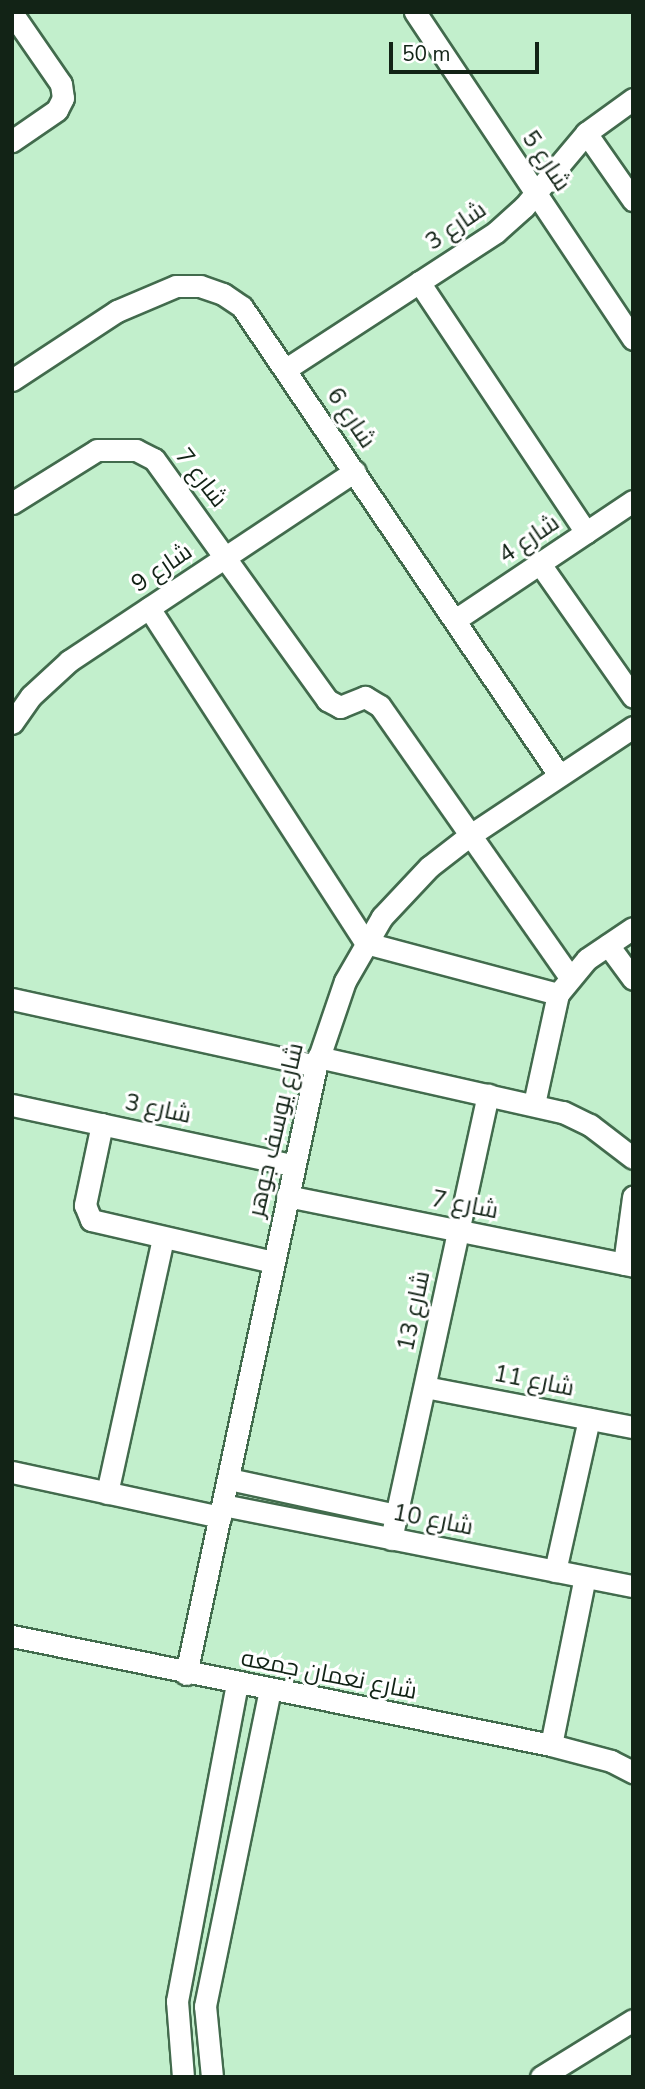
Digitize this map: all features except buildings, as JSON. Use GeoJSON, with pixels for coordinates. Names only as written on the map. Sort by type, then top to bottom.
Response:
{"type":"FeatureCollection","features":[{"type":"Feature","properties":{"kind":"street","name":"شارع 5"},"geometry":{"type":"LineString","coordinates":[[415,12],[633,339]]}},
{"type":"Feature","properties":{"kind":"street"},"geometry":{"type":"LineString","coordinates":[[12,13],[61,84],[63,98],[57,110],[12,141]]}},
{"type":"Feature","properties":{"kind":"street","name":"شارع 3"},"geometry":{"type":"LineString","coordinates":[[286,369],[496,232],[536,193],[586,133],[633,99]]}},
{"type":"Feature","properties":{"kind":"street"},"geometry":{"type":"LineString","coordinates":[[586,133],[633,200]]}},
{"type":"Feature","properties":{"kind":"street"},"geometry":{"type":"LineString","coordinates":[[419,282],[586,532]]}},
{"type":"Feature","properties":{"kind":"street","name":"شارع 6"},"geometry":{"type":"LineString","coordinates":[[12,380],[117,311],[176,286],[200,286],[223,294],[242,307],[559,775]]}},
{"type":"Feature","properties":{"kind":"street","name":"شارع 7"},"geometry":{"type":"LineString","coordinates":[[12,503],[97,450],[136,450],[168,473],[327,700],[340,707],[358,697],[376,701],[469,836]]}},
{"type":"Feature","properties":{"kind":"street","name":"شارع 9"},"geometry":{"type":"LineString","coordinates":[[12,723],[49,678],[355,471]]}},
{"type":"Feature","properties":{"kind":"street","name":"شارع 4"},"geometry":{"type":"LineString","coordinates":[[455,620],[633,501]]}},
{"type":"Feature","properties":{"kind":"street"},"geometry":{"type":"LineString","coordinates":[[540,564],[633,696]]}},
{"type":"Feature","properties":{"kind":"street"},"geometry":{"type":"LineString","coordinates":[[149,608],[366,943],[564,985]]}},
{"type":"Feature","properties":{"kind":"street","name":"شارع يوسف جوهر"},"geometry":{"type":"LineString","coordinates":[[186,1674],[293,1165],[317,1062],[345,981],[366,943],[403,894],[469,836],[633,727]]}},
{"type":"Feature","properties":{"kind":"street"},"geometry":{"type":"LineString","coordinates":[[469,836],[564,985]]}},
{"type":"Feature","properties":{"kind":"street"},"geometry":{"type":"LineString","coordinates":[[534,1104],[564,985],[608,945],[633,928]]}},
{"type":"Feature","properties":{"kind":"street"},"geometry":{"type":"LineString","coordinates":[[608,945],[633,979]]}},
{"type":"Feature","properties":{"kind":"street"},"geometry":{"type":"LineString","coordinates":[[12,999],[534,1104],[590,1125],[633,1158]]}},
{"type":"Feature","properties":{"kind":"street","name":"شارع 13"},"geometry":{"type":"LineString","coordinates":[[391,1539],[488,1094]]}},
{"type":"Feature","properties":{"kind":"street","name":"شارع 3"},"geometry":{"type":"LineString","coordinates":[[12,1105],[293,1165]]}},
{"type":"Feature","properties":{"kind":"street"},"geometry":{"type":"LineString","coordinates":[[102,1124],[85,1205],[87,1215],[100,1225],[273,1262]]}},
{"type":"Feature","properties":{"kind":"street","name":"شارع 7"},"geometry":{"type":"LineString","coordinates":[[287,1196],[628,1265]]}},
{"type":"Feature","properties":{"kind":"street"},"geometry":{"type":"LineString","coordinates":[[628,1265],[633,1198]]}},
{"type":"Feature","properties":{"kind":"street"},"geometry":{"type":"LineString","coordinates":[[107,1493],[163,1238]]}},
{"type":"Feature","properties":{"kind":"street","name":"شارع 11"},"geometry":{"type":"LineString","coordinates":[[425,1387],[633,1427]]}},
{"type":"Feature","properties":{"kind":"street"},"geometry":{"type":"LineString","coordinates":[[555,1571],[589,1419]]}},
{"type":"Feature","properties":{"kind":"street","name":"شارع 10"},"geometry":{"type":"LineString","coordinates":[[12,1472],[107,1493],[391,1539],[633,1586]]}},
{"type":"Feature","properties":{"kind":"street"},"geometry":{"type":"LineString","coordinates":[[229,1479],[396,1515]]}},
{"type":"Feature","properties":{"kind":"street"},"geometry":{"type":"LineString","coordinates":[[551,1745],[585,1577]]}},
{"type":"Feature","properties":{"kind":"street","name":"شارع نعمان جمعه"},"geometry":{"type":"LineString","coordinates":[[12,1636],[186,1674],[551,1745],[611,1761],[633,1772]]}},
{"type":"Feature","properties":{"kind":"street"},"geometry":{"type":"LineString","coordinates":[[183,2077],[177,2001],[237,1684]]}},
{"type":"Feature","properties":{"kind":"street"},"geometry":{"type":"LineString","coordinates":[[212,2077],[205,2006],[270,1690]]}},
{"type":"Feature","properties":{"kind":"street"},"geometry":{"type":"LineString","coordinates":[[541,2077],[633,2020]]}}]}
